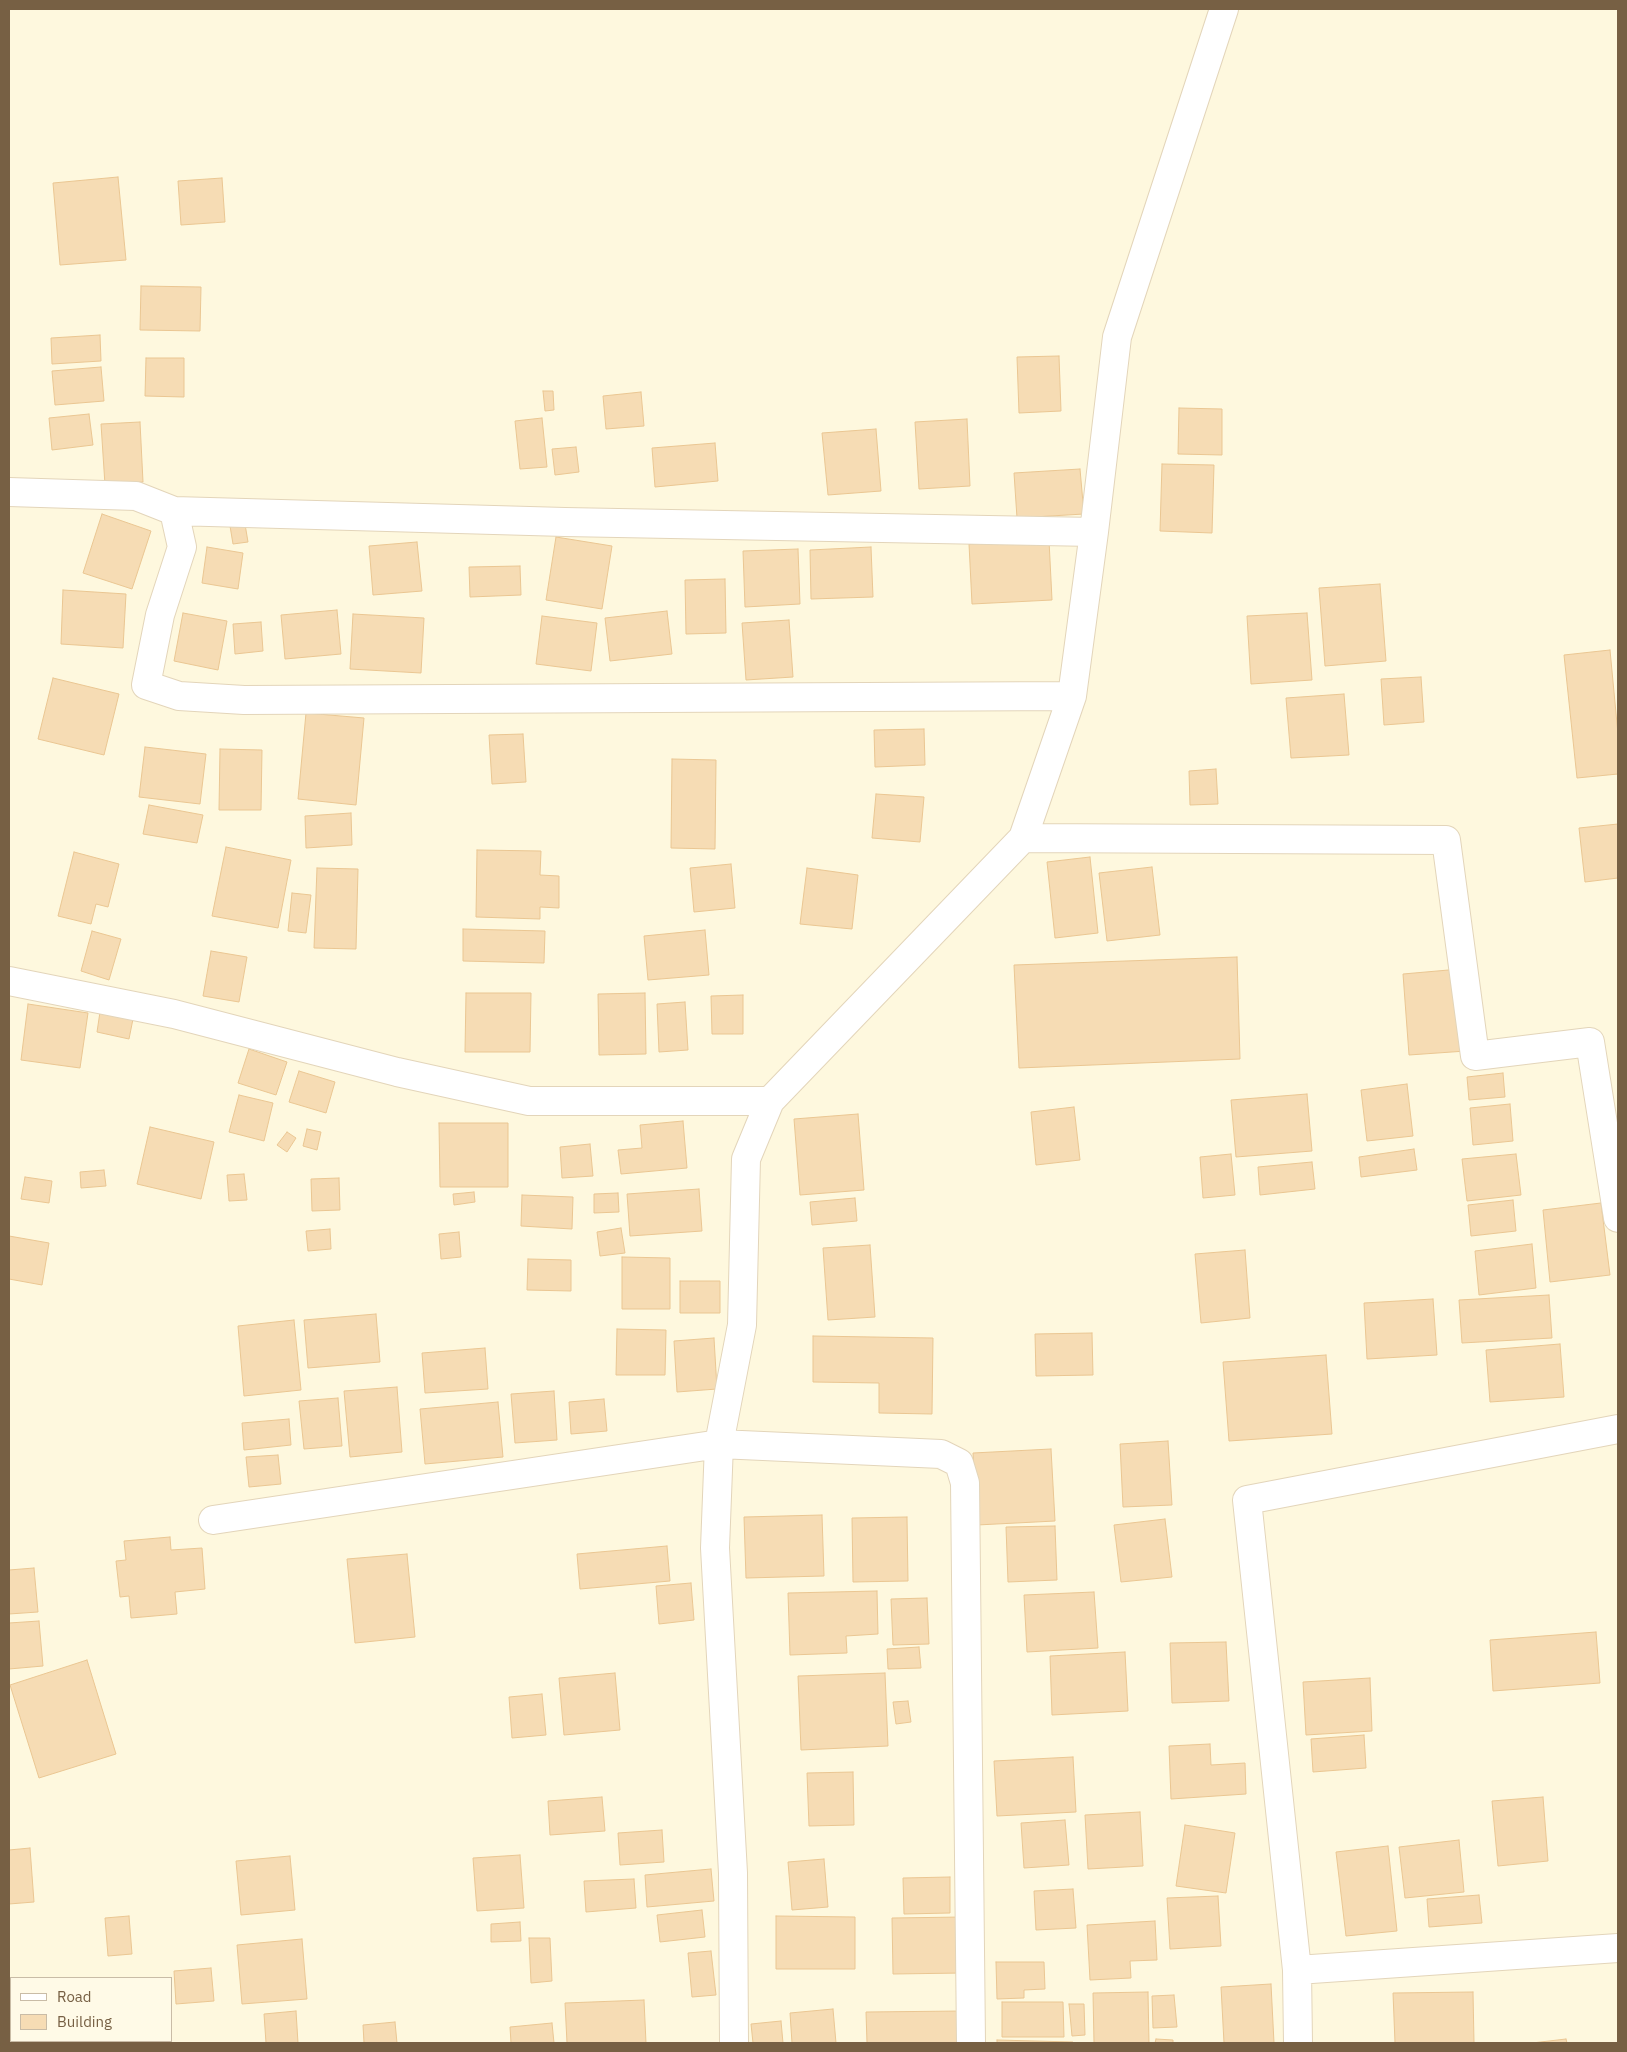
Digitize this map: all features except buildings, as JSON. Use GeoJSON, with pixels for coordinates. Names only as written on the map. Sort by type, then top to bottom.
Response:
{"type":"FeatureCollection","features":[{"type":"Feature","properties":{"kind":"street"},"geometry":{"type":"LineString","coordinates":[[734,2043],[733,1873],[714,1548],[720,1444],[742,1325],[746,1159],[770,1101],[1023,838],[1072,696],[1117,338],[1224,9]]}},
{"type":"Feature","properties":{"kind":"street"},"geometry":{"type":"LineString","coordinates":[[9,492],[136,496],[174,511],[575,522],[1094,532]]}},
{"type":"Feature","properties":{"kind":"street"},"geometry":{"type":"LineString","coordinates":[[174,511],[182,547],[160,614],[146,685],[178,696],[244,700],[1072,696]]}},
{"type":"Feature","properties":{"kind":"street"},"geometry":{"type":"LineString","coordinates":[[1023,838],[1446,840],[1475,1056],[1590,1042],[1618,1218]]}},
{"type":"Feature","properties":{"kind":"street"},"geometry":{"type":"LineString","coordinates":[[9,981],[174,1014],[397,1072],[529,1101],[770,1101]]}},
{"type":"Feature","properties":{"kind":"street"},"geometry":{"type":"LineString","coordinates":[[1298,2043],[1297,1970],[1247,1500],[1618,1429]]}},
{"type":"Feature","properties":{"kind":"street"},"geometry":{"type":"LineString","coordinates":[[213,1520],[520,1476],[720,1444],[941,1454],[959,1463],[965,1484],[971,2043]]}},
{"type":"Feature","properties":{"kind":"street"},"geometry":{"type":"LineString","coordinates":[[1297,1970],[1618,1948]]}}]}
